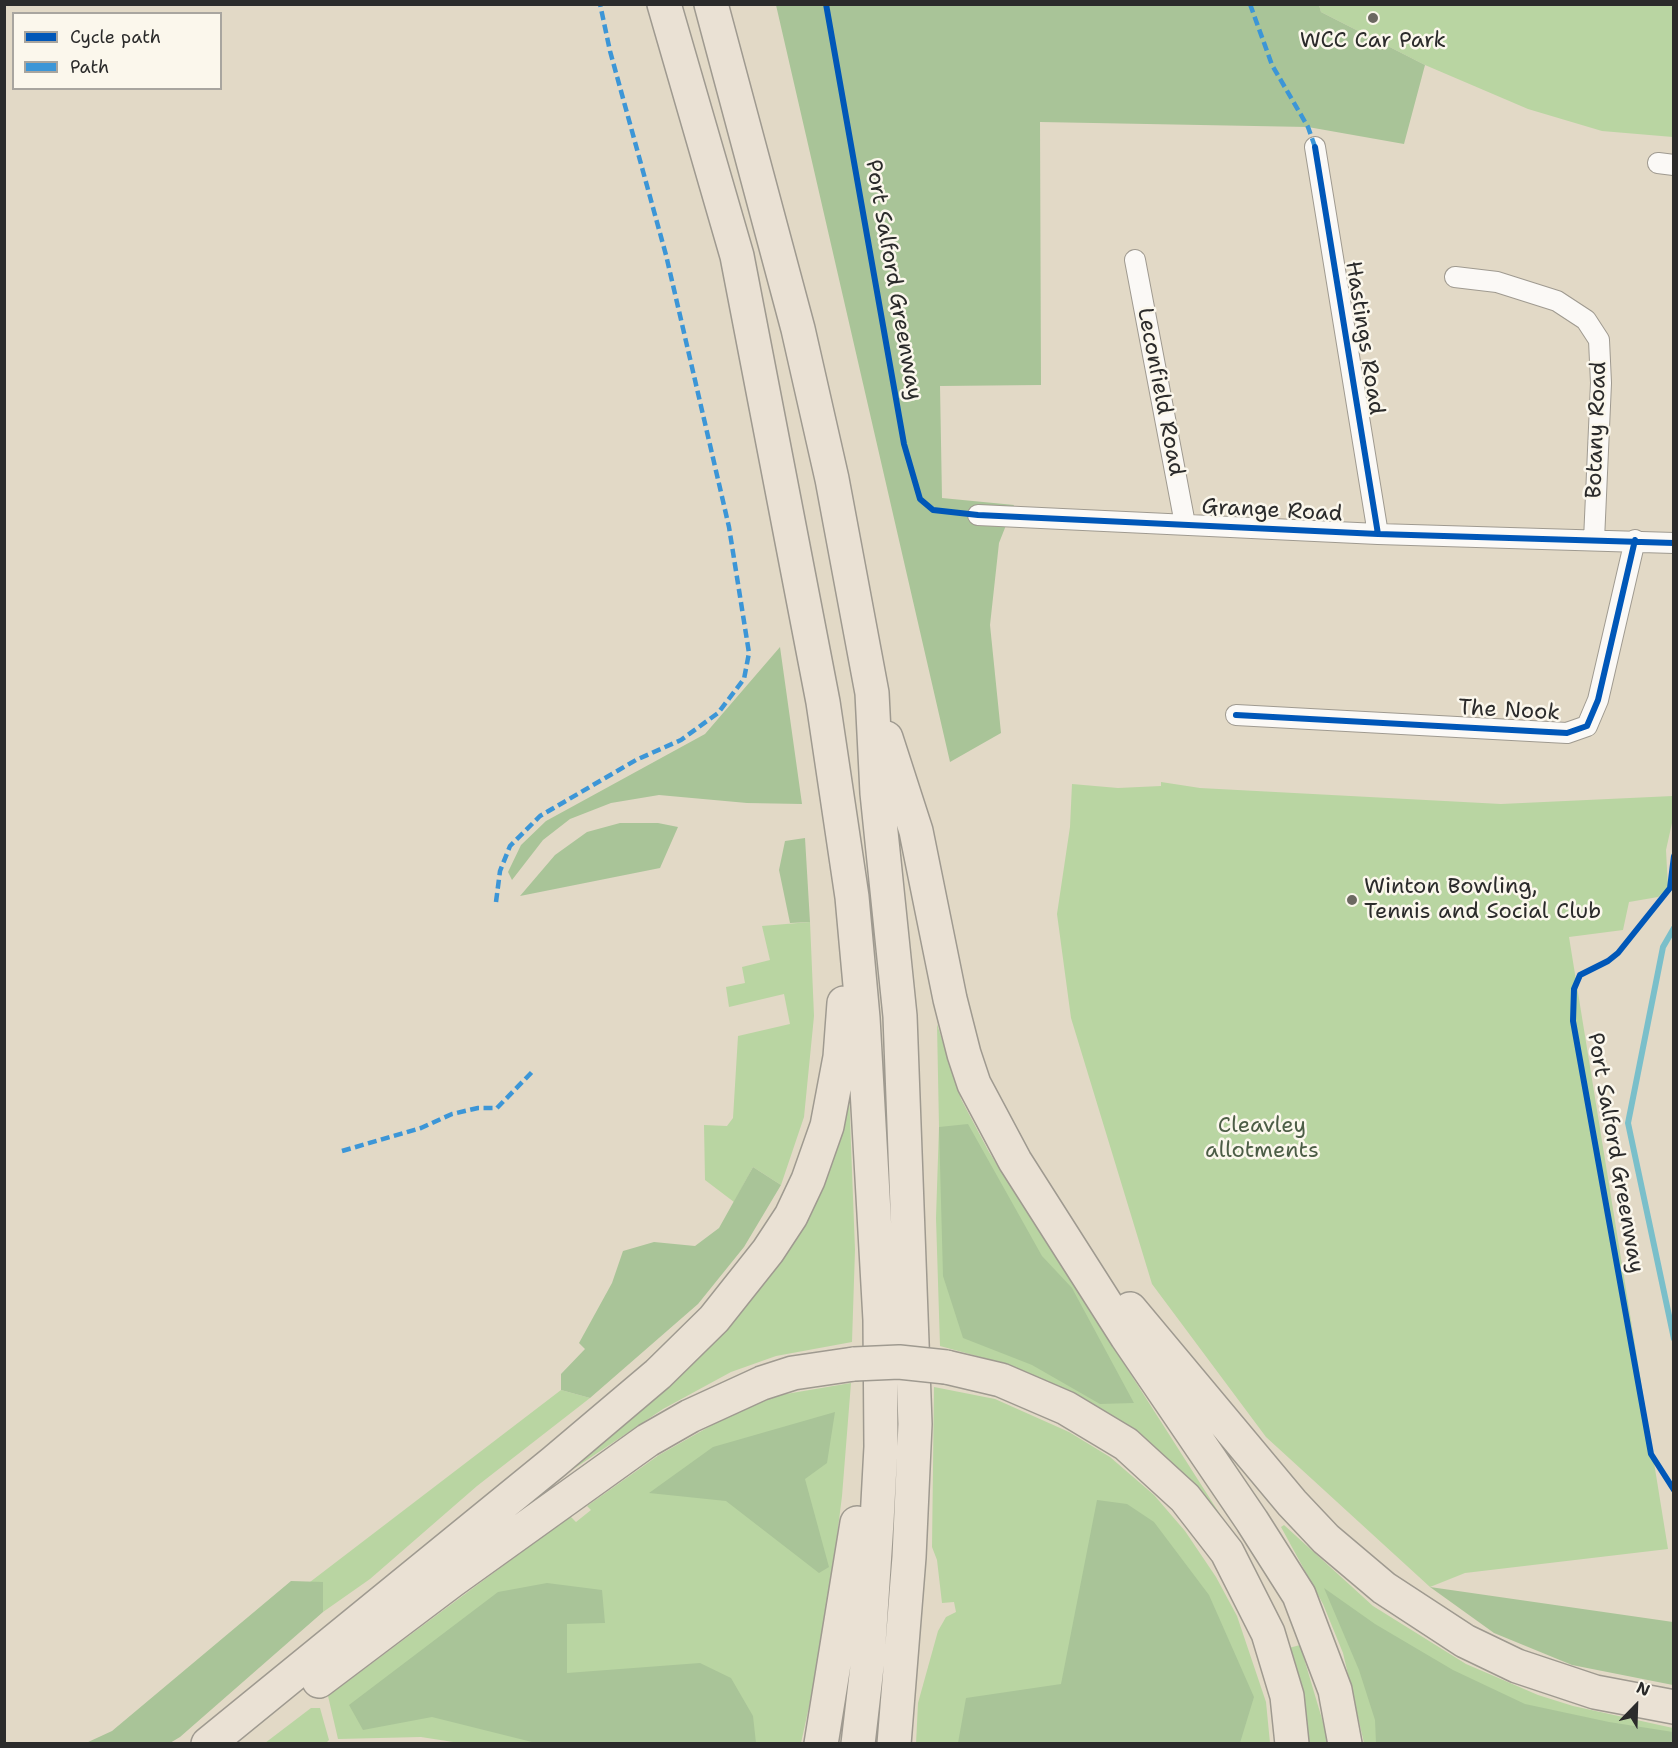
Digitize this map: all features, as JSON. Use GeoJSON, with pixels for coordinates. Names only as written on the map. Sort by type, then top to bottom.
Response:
{"type":"FeatureCollection","features":[{"type":"Feature","properties":{"kind":"highway"},"geometry":{"type":"LineString","coordinates":[[664,4],[737,256],[824,702],[852,897],[863,1018],[880,1320],[878,1511],[868,1658],[858,1743]]}},
{"type":"Feature","properties":{"kind":"highway"},"geometry":{"type":"LineString","coordinates":[[711,4],[798,329],[843,537],[872,693],[916,831],[940,955],[964,1054],[989,1115],[1127,1337],[1252,1521],[1299,1595],[1335,1690],[1345,1743]]}},
{"type":"Feature","properties":{"kind":"highway"},"geometry":{"type":"LineString","coordinates":[[872,693],[877,793],[900,1016],[915,1424],[909,1557],[894,1743]]}},
{"type":"Feature","properties":{"kind":"highway"},"geometry":{"type":"LineString","coordinates":[[208,1743],[477,1526],[658,1374],[730,1301],[786,1225],[819,1154],[827,1126],[840,1057],[845,932],[842,856],[834,774]]}},
{"type":"Feature","properties":{"kind":"highway"},"geometry":{"type":"LineString","coordinates":[[1052,1216],[1292,1503],[1326,1539],[1384,1588],[1465,1641],[1517,1666],[1595,1692],[1674,1707]]}},
{"type":"Feature","properties":{"kind":"highway"},"geometry":{"type":"LineString","coordinates":[[821,1743],[852,1559],[880,1320]]}},
{"type":"Feature","properties":{"kind":"highway"},"geometry":{"type":"LineString","coordinates":[[240,1743],[453,1580],[648,1440],[690,1416],[762,1383],[794,1373],[854,1364],[899,1362],[946,1367],[1001,1380],[1066,1408],[1126,1444],[1185,1498],[1227,1552],[1256,1605],[1268,1633],[1287,1696],[1292,1743]]}},
{"type":"Feature","properties":{"kind":"street","name":"Hastings Road"},"geometry":{"type":"LineString","coordinates":[[1315,147],[1378,534]]}},
{"type":"Feature","properties":{"kind":"street","name":"Leconfield Road"},"geometry":{"type":"LineString","coordinates":[[1135,260],[1185,524]]}},
{"type":"Feature","properties":{"kind":"street","name":"Botany Road"},"geometry":{"type":"LineString","coordinates":[[1455,277],[1497,282],[1557,301],[1586,320],[1599,340],[1601,383],[1594,540]]}},
{"type":"Feature","properties":{"kind":"street","name":"Grange Road"},"geometry":{"type":"LineString","coordinates":[[978,515],[1378,534],[1635,540],[1674,543]]}},
{"type":"Feature","properties":{"kind":"street","name":"The Nook"},"geometry":{"type":"LineString","coordinates":[[1236,715],[1567,733],[1587,726],[1598,700],[1635,540]]}},
{"type":"Feature","properties":{"kind":"green space"},"geometry":{"type":"Polygon","coordinates":[[[776,5],[1319,5],[1321,12],[1425,65],[1404,144],[1308,127],[1040,122],[1041,385],[940,386],[942,498],[1014,505],[999,543],[990,625],[1001,733],[950,762],[776,5]]]}},
{"type":"Feature","properties":{"kind":"green space"},"geometry":{"type":"Polygon","coordinates":[[[1319,5],[1673,5],[1673,137],[1602,131],[1528,109],[1425,65],[1321,12],[1319,5]]]}},
{"type":"Feature","properties":{"kind":"green space"},"geometry":{"type":"Polygon","coordinates":[[[780,647],[802,804],[747,803],[659,795],[611,803],[570,819],[543,840],[512,880],[508,872],[521,845],[546,821],[705,734],[780,647]]]}},
{"type":"Feature","properties":{"kind":"green space","name":"Cleavley allotments"},"geometry":{"type":"Polygon","coordinates":[[[1161,782],[1200,788],[1501,804],[1673,796],[1672,823],[1666,850],[1668,888],[1658,897],[1629,902],[1623,930],[1569,937],[1668,1549],[1465,1573],[1430,1587],[1266,1437],[1152,1284],[1071,1018],[1057,914],[1070,827],[1072,784],[1118,788],[1161,786],[1161,782]]]}},
{"type":"Feature","properties":{"kind":"green space"},"geometry":{"type":"Polygon","coordinates":[[[620,823],[658,823],[678,827],[660,868],[520,896],[555,855],[587,832],[620,823]]]}},
{"type":"Feature","properties":{"kind":"green space"},"geometry":{"type":"Polygon","coordinates":[[[805,838],[810,922],[790,923],[779,870],[785,841],[805,838]]]}},
{"type":"Feature","properties":{"kind":"green space"},"geometry":{"type":"Polygon","coordinates":[[[810,922],[814,1016],[804,1117],[781,1185],[753,1167],[734,1202],[705,1180],[704,1125],[727,1126],[733,1118],[738,1036],[790,1024],[784,994],[729,1007],[726,987],[745,983],[742,967],[770,960],[762,926],[810,922]]]}},
{"type":"Feature","properties":{"kind":"green space"},"geometry":{"type":"Polygon","coordinates":[[[937,1024],[961,1099],[989,1152],[1223,1519],[1185,1476],[1136,1435],[1089,1402],[1006,1364],[940,1346],[936,1218],[939,1127],[937,1024]]]}},
{"type":"Feature","properties":{"kind":"green space"},"geometry":{"type":"Polygon","coordinates":[[[848,1066],[855,1250],[852,1342],[776,1356],[731,1372],[663,1409],[572,1470],[569,1468],[727,1329],[786,1254],[801,1227],[848,1066]]]}},
{"type":"Feature","properties":{"kind":"green space"},"geometry":{"type":"Polygon","coordinates":[[[968,1124],[1042,1256],[1072,1288],[1134,1403],[1100,1404],[1032,1365],[963,1338],[943,1276],[939,1127],[968,1124]]]}},
{"type":"Feature","properties":{"kind":"green space"},"geometry":{"type":"Polygon","coordinates":[[[753,1167],[781,1185],[744,1247],[698,1304],[590,1398],[561,1390],[561,1374],[585,1349],[579,1343],[612,1283],[623,1251],[654,1242],[695,1246],[719,1228],[753,1167]]]}},
{"type":"Feature","properties":{"kind":"green space"},"geometry":{"type":"Polygon","coordinates":[[[851,1383],[842,1496],[824,1638],[801,1743],[466,1744],[421,1737],[338,1739],[328,1696],[570,1516],[576,1522],[591,1510],[587,1506],[659,1455],[737,1411],[780,1395],[851,1383]]]}},
{"type":"Feature","properties":{"kind":"green space"},"geometry":{"type":"Polygon","coordinates":[[[934,1387],[995,1399],[1069,1432],[1110,1457],[1154,1495],[1185,1531],[1216,1577],[1237,1616],[1266,1702],[1270,1743],[916,1744],[918,1703],[938,1631],[946,1617],[956,1612],[954,1602],[942,1603],[937,1560],[932,1547],[934,1387]]]}},
{"type":"Feature","properties":{"kind":"green space"},"geometry":{"type":"Polygon","coordinates":[[[561,1390],[590,1398],[477,1486],[370,1579],[323,1612],[323,1582],[310,1582],[561,1390]]]}},
{"type":"Feature","properties":{"kind":"green space"},"geometry":{"type":"Polygon","coordinates":[[[835,1412],[827,1463],[805,1479],[829,1567],[819,1573],[726,1501],[649,1493],[713,1447],[835,1412]]]}},
{"type":"Feature","properties":{"kind":"green space"},"geometry":{"type":"Polygon","coordinates":[[[1097,1500],[1127,1504],[1154,1522],[1209,1595],[1254,1697],[1240,1743],[958,1743],[966,1698],[1061,1684],[1097,1500]]]}},
{"type":"Feature","properties":{"kind":"green space"},"geometry":{"type":"Polygon","coordinates":[[[1284,1525],[1373,1606],[1466,1664],[1538,1695],[1573,1706],[1673,1728],[1673,1743],[1364,1743],[1343,1653],[1323,1604],[1281,1527],[1284,1525]]]}},
{"type":"Feature","properties":{"kind":"green space"},"geometry":{"type":"Polygon","coordinates":[[[291,1581],[323,1582],[323,1612],[180,1737],[170,1743],[86,1743],[112,1731],[291,1581]]]}},
{"type":"Feature","properties":{"kind":"green space"},"geometry":{"type":"Polygon","coordinates":[[[547,1583],[602,1590],[605,1623],[567,1624],[567,1673],[700,1663],[731,1678],[753,1716],[756,1743],[536,1743],[432,1717],[363,1730],[349,1705],[498,1592],[547,1583]]]}},
{"type":"Feature","properties":{"kind":"green space"},"geometry":{"type":"Polygon","coordinates":[[[1430,1587],[1673,1622],[1673,1685],[1572,1665],[1494,1633],[1430,1587]]]}},
{"type":"Feature","properties":{"kind":"green space"},"geometry":{"type":"Polygon","coordinates":[[[1324,1588],[1375,1624],[1453,1670],[1525,1704],[1609,1722],[1673,1732],[1673,1743],[1376,1743],[1375,1720],[1359,1670],[1324,1588]]]}},
{"type":"Feature","properties":{"kind":"green space"},"geometry":{"type":"Polygon","coordinates":[[[1300,1645],[1328,1743],[1307,1743],[1289,1648],[1300,1645]]]}},
{"type":"Feature","properties":{"kind":"green space"},"geometry":{"type":"Polygon","coordinates":[[[311,1708],[320,1708],[329,1740],[326,1743],[265,1743],[311,1708]]]}},
{"type":"Feature","properties":{"kind":"waterway"},"geometry":{"type":"LineString","coordinates":[[1674,928],[1663,947],[1628,1123],[1674,1339]]}},
{"type":"Feature","properties":{"kind":"marked path"},"geometry":{"type":"LineString","coordinates":[[496,902],[500,871],[510,846],[540,816],[636,760],[681,740],[718,713],[744,679],[749,653],[729,527],[666,255],[610,51],[600,4]]}},
{"type":"Feature","properties":{"kind":"marked path"},"geometry":{"type":"LineString","coordinates":[[1250,4],[1272,65],[1308,127],[1315,147]]}},
{"type":"Feature","properties":{"kind":"marked path"},"geometry":{"type":"LineString","coordinates":[[342,1151],[421,1128],[452,1114],[478,1108],[497,1108],[533,1071]]}},
{"type":"Feature","properties":{"kind":"cycle path","name":"Port Salford Greenway"},"geometry":{"type":"LineString","coordinates":[[826,4],[904,444],[920,499],[933,510],[978,515],[1378,534],[1674,543]]}},
{"type":"Feature","properties":{"kind":"cycle path"},"geometry":{"type":"LineString","coordinates":[[1315,147],[1378,534]]}},
{"type":"Feature","properties":{"kind":"cycle path"},"geometry":{"type":"LineString","coordinates":[[1236,715],[1567,733],[1587,726],[1598,700],[1635,540]]}},
{"type":"Feature","properties":{"kind":"cycle path","name":"Port Salford Greenway"},"geometry":{"type":"LineString","coordinates":[[1674,856],[1670,888],[1618,953],[1608,961],[1580,975],[1574,989],[1573,1021],[1651,1454],[1674,1490]]}},
{"type":"Feature","properties":{"kind":"place","name":"WCC Car Park"},"geometry":{"type":"Point","coordinates":[1373,18]}},
{"type":"Feature","properties":{"kind":"place","name":"Winton Bowling, Tennis and Social Club"},"geometry":{"type":"Point","coordinates":[1352,900]}}]}
